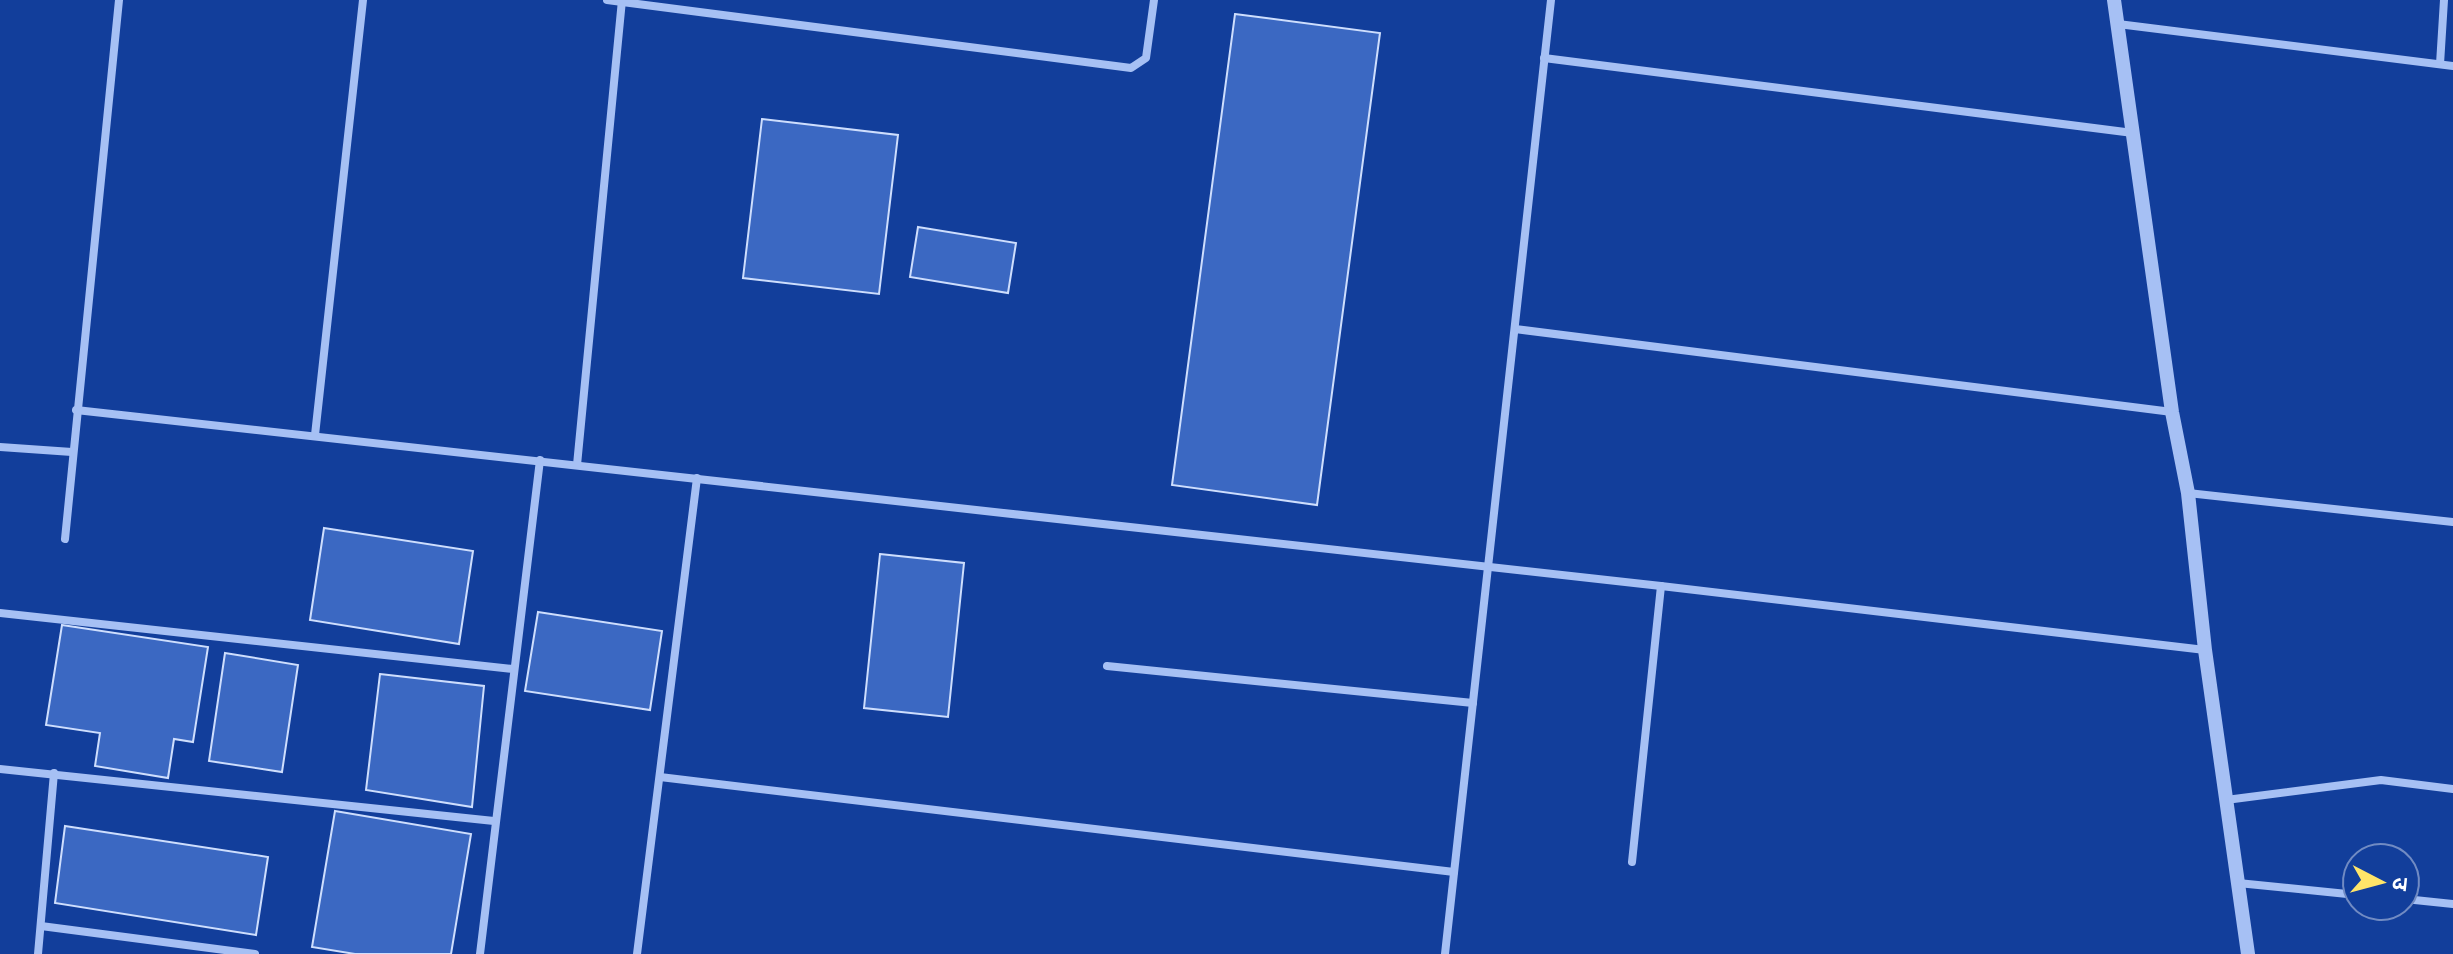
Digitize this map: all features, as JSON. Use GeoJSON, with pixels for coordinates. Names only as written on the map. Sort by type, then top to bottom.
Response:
{"type":"FeatureCollection","features":[{"type":"Feature","properties":{"kind":"street"},"geometry":{"type":"LineString","coordinates":[[65,539],[119,0]]}},
{"type":"Feature","properties":{"kind":"street"},"geometry":{"type":"LineString","coordinates":[[315,435],[363,0]]}},
{"type":"Feature","properties":{"kind":"street"},"geometry":{"type":"LineString","coordinates":[[607,0],[1131,68],[1146,58],[1154,0]]}},
{"type":"Feature","properties":{"kind":"street"},"geometry":{"type":"LineString","coordinates":[[1445,954],[1551,0]]}},
{"type":"Feature","properties":{"kind":"street"},"geometry":{"type":"LineString","coordinates":[[2114,0],[2172,412],[2188,493],[2205,650],[2248,954]]}},
{"type":"Feature","properties":{"kind":"street"},"geometry":{"type":"LineString","coordinates":[[2440,64],[2444,0]]}},
{"type":"Feature","properties":{"kind":"street"},"geometry":{"type":"LineString","coordinates":[[577,465],[622,1]]}},
{"type":"Feature","properties":{"kind":"street"},"geometry":{"type":"LineString","coordinates":[[2118,24],[2453,66]]}},
{"type":"Feature","properties":{"kind":"street"},"geometry":{"type":"LineString","coordinates":[[1544,58],[2133,133]]}},
{"type":"Feature","properties":{"kind":"street"},"geometry":{"type":"LineString","coordinates":[[1515,329],[2172,412]]}},
{"type":"Feature","properties":{"kind":"street"},"geometry":{"type":"LineString","coordinates":[[76,410],[1488,566],[2205,650]]}},
{"type":"Feature","properties":{"kind":"street"},"geometry":{"type":"LineString","coordinates":[[0,447],[72,452]]}},
{"type":"Feature","properties":{"kind":"street"},"geometry":{"type":"LineString","coordinates":[[480,954],[540,460]]}},
{"type":"Feature","properties":{"kind":"street"},"geometry":{"type":"LineString","coordinates":[[637,954],[697,478]]}},
{"type":"Feature","properties":{"kind":"street"},"geometry":{"type":"LineString","coordinates":[[2188,493],[2453,522]]}},
{"type":"Feature","properties":{"kind":"street"},"geometry":{"type":"LineString","coordinates":[[1632,862],[1661,586]]}},
{"type":"Feature","properties":{"kind":"street"},"geometry":{"type":"LineString","coordinates":[[0,613],[513,669]]}},
{"type":"Feature","properties":{"kind":"street"},"geometry":{"type":"LineString","coordinates":[[1107,666],[1473,703]]}},
{"type":"Feature","properties":{"kind":"street"},"geometry":{"type":"LineString","coordinates":[[0,769],[494,821]]}},
{"type":"Feature","properties":{"kind":"street"},"geometry":{"type":"LineString","coordinates":[[38,954],[54,773]]}},
{"type":"Feature","properties":{"kind":"street"},"geometry":{"type":"LineString","coordinates":[[660,777],[1454,872]]}},
{"type":"Feature","properties":{"kind":"street"},"geometry":{"type":"LineString","coordinates":[[2226,800],[2381,780],[2453,789]]}},
{"type":"Feature","properties":{"kind":"street"},"geometry":{"type":"LineString","coordinates":[[2238,883],[2341,893]]}},
{"type":"Feature","properties":{"kind":"street"},"geometry":{"type":"LineString","coordinates":[[2421,901],[2453,904]]}},
{"type":"Feature","properties":{"kind":"street"},"geometry":{"type":"LineString","coordinates":[[41,926],[255,954]]}},
{"type":"Feature","properties":{"kind":"building"},"geometry":{"type":"Polygon","coordinates":[[[1235,14],[1380,33],[1317,505],[1172,485],[1235,14]]]}},
{"type":"Feature","properties":{"kind":"building"},"geometry":{"type":"Polygon","coordinates":[[[762,119],[898,135],[879,294],[743,278],[762,119]]]}},
{"type":"Feature","properties":{"kind":"building"},"geometry":{"type":"Polygon","coordinates":[[[918,227],[1016,243],[1008,293],[910,277],[918,227]]]}},
{"type":"Feature","properties":{"kind":"building"},"geometry":{"type":"Polygon","coordinates":[[[324,528],[473,551],[459,644],[310,620],[324,528]]]}},
{"type":"Feature","properties":{"kind":"building"},"geometry":{"type":"Polygon","coordinates":[[[880,554],[964,563],[948,717],[864,708],[880,554]]]}},
{"type":"Feature","properties":{"kind":"building"},"geometry":{"type":"Polygon","coordinates":[[[538,612],[662,631],[650,710],[525,691],[538,612]]]}},
{"type":"Feature","properties":{"kind":"building"},"geometry":{"type":"Polygon","coordinates":[[[62,625],[208,647],[193,742],[174,739],[168,778],[95,766],[100,733],[46,725],[62,625]]]}},
{"type":"Feature","properties":{"kind":"building"},"geometry":{"type":"Polygon","coordinates":[[[225,653],[298,665],[282,772],[209,761],[225,653]]]}},
{"type":"Feature","properties":{"kind":"building"},"geometry":{"type":"Polygon","coordinates":[[[380,674],[484,686],[472,807],[366,790],[380,674]]]}},
{"type":"Feature","properties":{"kind":"building"},"geometry":{"type":"Polygon","coordinates":[[[335,811],[471,834],[451,954],[355,954],[312,947],[335,811]]]}},
{"type":"Feature","properties":{"kind":"building"},"geometry":{"type":"Polygon","coordinates":[[[65,826],[268,857],[256,935],[55,903],[65,826]]]}}]}
